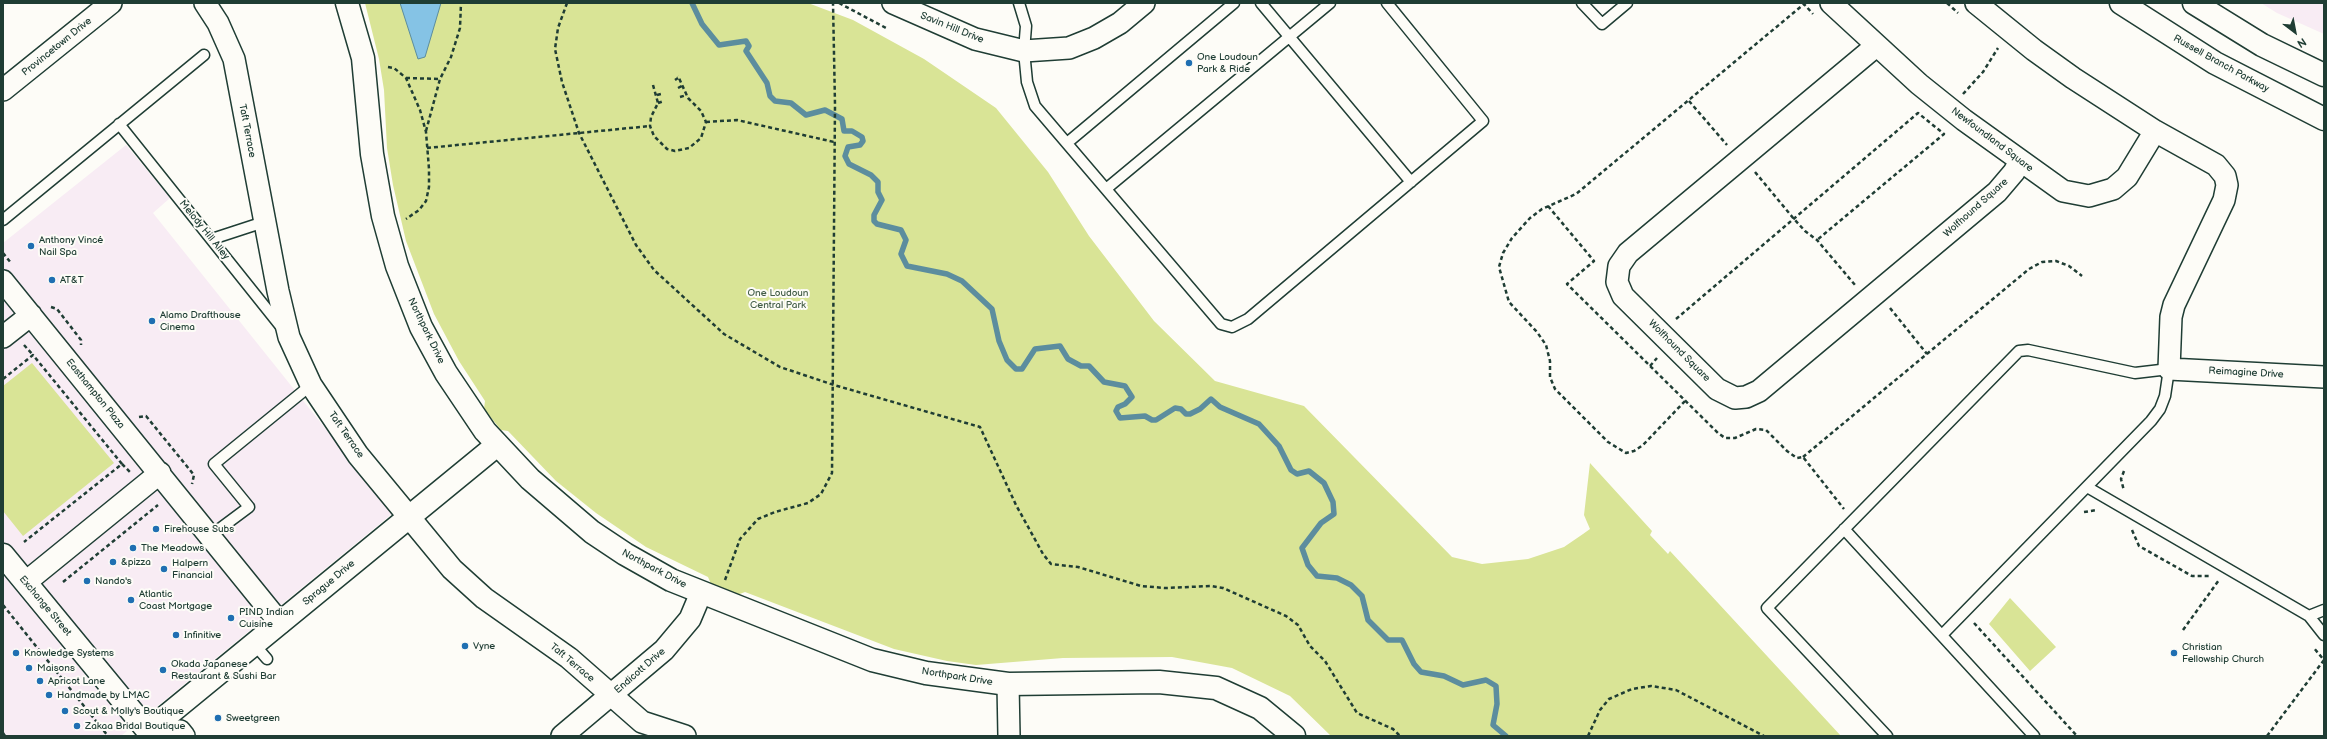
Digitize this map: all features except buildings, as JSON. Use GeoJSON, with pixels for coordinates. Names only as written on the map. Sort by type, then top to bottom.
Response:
{"type":"FeatureCollection","features":[{"type":"Feature","properties":{"kind":"street","name":"Provincetown Drive"},"geometry":{"type":"LineString","coordinates":[[3,90],[111,3]]}},
{"type":"Feature","properties":{"kind":"street","name":"Taft Terrace"},"geometry":{"type":"LineString","coordinates":[[205,3],[218,23],[234,59],[264,222],[289,337],[311,385],[358,455],[452,569],[484,598],[569,658],[642,722],[685,736]]}},
{"type":"Feature","properties":{"kind":"street","name":"Northpark Drive"},"geometry":{"type":"LineString","coordinates":[[346,3],[363,58],[372,154],[383,216],[397,266],[421,327],[446,373],[477,420],[497,445],[530,479],[592,532],[658,573],[701,593],[872,660],[926,673],[1008,684],[1159,682],[1216,688],[1260,708],[1294,736]]}},
{"type":"Feature","properties":{"kind":"street","name":"Savin Hill Drive"},"geometry":{"type":"LineString","coordinates":[[893,3],[975,39],[1024,51],[1069,48],[1094,38],[1120,23],[1144,3]]}},
{"type":"Feature","properties":{"kind":"street","name":"Newfoundland Square"},"geometry":{"type":"LineString","coordinates":[[1831,3],[1876,46],[1951,109],[2063,191],[2080,196],[2097,195],[2114,189],[2127,178],[2155,131]]}},
{"type":"Feature","properties":{"kind":"street"},"geometry":{"type":"LineString","coordinates":[[1976,3],[2034,50],[2073,78],[2155,131],[2216,165],[2225,176],[2227,186],[2224,200],[2174,305],[2171,317],[2169,369]]}},
{"type":"Feature","properties":{"kind":"street","name":"Russell Branch Parkway"},"geometry":{"type":"LineString","coordinates":[[2121,3],[2215,63],[2324,119]]}},
{"type":"Feature","properties":{"kind":"street"},"geometry":{"type":"LineString","coordinates":[[2194,3],[2262,44],[2324,75]]}},
{"type":"Feature","properties":{"kind":"street","name":"Wolfhound Square"},"geometry":{"type":"LineString","coordinates":[[1876,46],[1628,253],[1619,266],[1617,282],[1623,296],[1717,389],[1736,398],[1746,398],[1760,391],[1997,192],[2010,178],[2020,161]]}},
{"type":"Feature","properties":{"kind":"street","name":"Easthampton Plaza"},"geometry":{"type":"LineString","coordinates":[[3,282],[160,473],[280,623]]}},
{"type":"Feature","properties":{"kind":"street"},"geometry":{"type":"LineString","coordinates":[[3,337],[31,315]]}},
{"type":"Feature","properties":{"kind":"street","name":"Reimagine Drive"},"geometry":{"type":"LineString","coordinates":[[2169,369],[2324,377]]}},
{"type":"Feature","properties":{"kind":"street","name":"Sprague Drive"},"geometry":{"type":"LineString","coordinates":[[146,734],[261,652],[280,623],[497,445]]}},
{"type":"Feature","properties":{"kind":"street"},"geometry":{"type":"LineString","coordinates":[[26,582],[160,473]]}},
{"type":"Feature","properties":{"kind":"street","name":"Exchange Street"},"geometry":{"type":"LineString","coordinates":[[3,555],[146,734]]}},
{"type":"Feature","properties":{"kind":"street","name":"Endicott Drive"},"geometry":{"type":"LineString","coordinates":[[562,736],[611,696],[677,637],[690,618],[701,593]]}},
{"type":"Feature","properties":{"kind":"street"},"geometry":{"type":"LineString","coordinates":[[1008,684],[1009,736]]}},
{"type":"Feature","properties":{"kind":"street"},"geometry":{"type":"LineString","coordinates":[[146,734],[180,731],[184,736]]}},
{"type":"Feature","properties":{"kind":"lane"},"geometry":{"type":"LineString","coordinates":[[1019,3],[1026,26],[1024,51],[1027,82],[1035,106],[1221,324],[1232,327],[1248,319],[1483,121],[1387,3]]}},
{"type":"Feature","properties":{"kind":"lane"},"geometry":{"type":"LineString","coordinates":[[1067,143],[1234,3]]}},
{"type":"Feature","properties":{"kind":"lane"},"geometry":{"type":"LineString","coordinates":[[1261,3],[1411,182]]}},
{"type":"Feature","properties":{"kind":"lane"},"geometry":{"type":"LineString","coordinates":[[1106,189],[1330,3]]}},
{"type":"Feature","properties":{"kind":"lane"},"geometry":{"type":"LineString","coordinates":[[1582,3],[1602,24],[1627,3]]}},
{"type":"Feature","properties":{"kind":"lane"},"geometry":{"type":"LineString","coordinates":[[3,220],[204,55]]}},
{"type":"Feature","properties":{"kind":"lane","name":"Melody Hill Alley"},"geometry":{"type":"LineString","coordinates":[[119,124],[289,337]]}},
{"type":"Feature","properties":{"kind":"lane"},"geometry":{"type":"LineString","coordinates":[[212,239],[264,222]]}},
{"type":"Feature","properties":{"kind":"lane"},"geometry":{"type":"LineString","coordinates":[[1887,736],[1767,608],[2020,351],[2028,350],[2135,374],[2169,369],[2166,396],[2160,409],[2151,421],[1942,635]]}},
{"type":"Feature","properties":{"kind":"lane"},"geometry":{"type":"LineString","coordinates":[[210,536],[249,507],[214,464],[311,385]]}},
{"type":"Feature","properties":{"kind":"lane"},"geometry":{"type":"LineString","coordinates":[[2087,486],[2309,616],[2324,635]]}},
{"type":"Feature","properties":{"kind":"lane"},"geometry":{"type":"LineString","coordinates":[[1844,529],[2034,736]]}},
{"type":"Feature","properties":{"kind":"lane"},"geometry":{"type":"LineString","coordinates":[[2309,616],[2324,610]]}},
{"type":"Feature","properties":{"kind":"path"},"geometry":{"type":"LineString","coordinates":[[426,132],[440,79],[451,57],[460,28],[461,3]]}},
{"type":"Feature","properties":{"kind":"path"},"geometry":{"type":"LineString","coordinates":[[567,3],[558,28],[555,50],[562,82],[578,133],[636,245],[654,270],[724,334],[780,367],[834,385],[969,422],[980,427],[984,432],[1016,505],[1043,554],[1051,564],[1078,568],[1141,586],[1165,588],[1211,586],[1224,588],[1286,616],[1298,625],[1310,646],[1325,661],[1357,713],[1393,729],[1400,736]]}},
{"type":"Feature","properties":{"kind":"path"},"geometry":{"type":"LineString","coordinates":[[725,581],[740,539],[758,520],[775,512],[808,503],[821,494],[828,484],[832,473],[834,385],[835,125],[833,3]]}},
{"type":"Feature","properties":{"kind":"path"},"geometry":{"type":"LineString","coordinates":[[839,3],[886,28]]}},
{"type":"Feature","properties":{"kind":"path"},"geometry":{"type":"LineString","coordinates":[[1936,127],[1983,72],[1998,48]]}},
{"type":"Feature","properties":{"kind":"path"},"geometry":{"type":"LineString","coordinates":[[388,67],[394,68],[406,78],[420,110],[426,132],[429,187],[426,201],[419,210],[406,219]]}},
{"type":"Feature","properties":{"kind":"path"},"geometry":{"type":"LineString","coordinates":[[655,86],[658,103],[651,117],[650,126],[658,143],[667,149],[675,151],[688,148],[696,144],[704,131],[706,122],[701,111],[687,95],[678,77],[675,80]]}},
{"type":"Feature","properties":{"kind":"path"},"geometry":{"type":"LineString","coordinates":[[406,78],[440,79]]}},
{"type":"Feature","properties":{"kind":"path"},"geometry":{"type":"LineString","coordinates":[[678,88],[682,86]]}},
{"type":"Feature","properties":{"kind":"path"},"geometry":{"type":"LineString","coordinates":[[657,95],[661,94]]}},
{"type":"Feature","properties":{"kind":"path"},"geometry":{"type":"LineString","coordinates":[[680,97],[687,95]]}},
{"type":"Feature","properties":{"kind":"path"},"geometry":{"type":"LineString","coordinates":[[1689,100],[1732,151],[1750,166],[1794,219],[1805,231],[1817,240],[1860,290],[1872,297],[1884,301],[1927,354]]}},
{"type":"Feature","properties":{"kind":"path"},"geometry":{"type":"LineString","coordinates":[[658,103],[664,101]]}},
{"type":"Feature","properties":{"kind":"path"},"geometry":{"type":"LineString","coordinates":[[1679,322],[1675,318],[1918,113],[1944,134],[1817,240]]}},
{"type":"Feature","properties":{"kind":"path"},"geometry":{"type":"LineString","coordinates":[[706,122],[737,120],[834,142]]}},
{"type":"Feature","properties":{"kind":"path"},"geometry":{"type":"LineString","coordinates":[[427,148],[650,126]]}},
{"type":"Feature","properties":{"kind":"path"},"geometry":{"type":"LineString","coordinates":[[1803,457],[2035,266],[2042,262],[2056,261],[2069,266],[2082,276]]}},
{"type":"Feature","properties":{"kind":"path"},"geometry":{"type":"LineString","coordinates":[[1650,366],[1671,344]]}},
{"type":"Feature","properties":{"kind":"path"},"geometry":{"type":"LineString","coordinates":[[3,379],[33,355],[122,464],[24,542]]}},
{"type":"Feature","properties":{"kind":"path"},"geometry":{"type":"LineString","coordinates":[[2080,514],[2088,510],[2097,510],[2116,520],[2130,496],[2122,489],[2121,479],[2124,468]]}},
{"type":"Feature","properties":{"kind":"path"},"geometry":{"type":"LineString","coordinates":[[2130,528],[2139,546],[2192,576],[2216,576],[2220,578],[2183,630]]}},
{"type":"Feature","properties":{"kind":"path"},"geometry":{"type":"LineString","coordinates":[[3,605],[108,736]]}},
{"type":"Feature","properties":{"kind":"path"},"geometry":{"type":"LineString","coordinates":[[1979,617],[1973,623],[2077,736]]}},
{"type":"Feature","properties":{"kind":"path"},"geometry":{"type":"LineString","coordinates":[[2267,736],[2324,660],[2310,642]]}},
{"type":"Feature","properties":{"kind":"path"},"geometry":{"type":"LineString","coordinates":[[1588,736],[1600,710],[1609,699],[1632,689],[1651,686],[1676,690],[1764,736]]}},
{"type":"Feature","properties":{"kind":"shaded area"},"geometry":{"type":"Polygon","coordinates":[[[2261,3],[2324,3],[2324,34],[2277,13],[2261,3]]]}},
{"type":"Feature","properties":{"kind":"shaded area"},"geometry":{"type":"Polygon","coordinates":[[[126,145],[170,198],[153,213],[393,513],[121,736],[3,736],[3,243],[126,145]]]}},
{"type":"Feature","properties":{"kind":"green space","name":"One Loudoun Central Park"},"geometry":{"type":"Polygon","coordinates":[[[365,3],[808,3],[853,20],[924,59],[996,108],[1048,172],[1089,236],[1154,321],[1215,381],[1304,406],[1452,557],[1482,564],[1528,559],[1564,547],[1590,529],[1584,515],[1590,463],[1652,531],[1650,535],[1668,554],[1670,551],[1841,736],[1331,736],[1290,696],[1232,668],[1172,657],[1063,658],[976,665],[947,661],[894,649],[745,592],[737,595],[711,584],[708,577],[646,547],[596,513],[556,481],[508,431],[501,430],[484,409],[485,401],[459,361],[434,314],[406,241],[393,185],[387,148],[384,90],[379,59],[365,3]]]}},
{"type":"Feature","properties":{"kind":"green space"},"geometry":{"type":"Polygon","coordinates":[[[32,363],[114,463],[23,536],[3,511],[3,386],[32,363]]]}},
{"type":"Feature","properties":{"kind":"green space"},"geometry":{"type":"Polygon","coordinates":[[[2010,598],[2056,647],[2030,671],[1989,624],[2010,598]]]}},
{"type":"Feature","properties":{"kind":"water"},"geometry":{"type":"Polygon","coordinates":[[[400,3],[441,3],[425,57],[418,59],[400,3]]]}},
{"type":"Feature","properties":{"kind":"waterway"},"geometry":{"type":"LineString","coordinates":[[692,3],[702,24],[719,45],[746,41],[749,46],[746,51],[767,83],[770,96],[775,101],[791,103],[806,115],[825,110],[842,119],[844,131],[852,131],[862,137],[863,141],[860,145],[848,147],[845,156],[849,164],[871,175],[878,182],[878,192],[882,200],[874,215],[874,221],[877,224],[901,230],[906,240],[901,254],[907,266],[947,274],[962,281],[992,309],[999,341],[1007,360],[1016,369],[1022,369],[1035,349],[1060,346],[1068,359],[1081,366],[1089,366],[1104,382],[1125,386],[1132,397],[1125,404],[1118,407],[1116,411],[1120,418],[1145,416],[1152,420],[1156,420],[1175,408],[1181,409],[1186,414],[1190,414],[1200,409],[1211,399],[1220,407],[1259,424],[1279,446],[1291,470],[1297,474],[1309,471],[1324,483],[1333,502],[1334,514],[1321,523],[1302,548],[1308,565],[1317,576],[1337,578],[1351,585],[1362,596],[1368,620],[1388,640],[1402,640],[1414,664],[1421,672],[1444,676],[1463,685],[1486,680],[1496,686],[1497,704],[1493,725],[1506,736]]}},
{"type":"Feature","properties":{"kind":"place","name":"One Loudoun Park & Ride"},"geometry":{"type":"Point","coordinates":[1189,63]}},
{"type":"Feature","properties":{"kind":"place","name":"Anthony Vincé Nail Spa"},"geometry":{"type":"Point","coordinates":[31,246]}},
{"type":"Feature","properties":{"kind":"place","name":"AT&T"},"geometry":{"type":"Point","coordinates":[52,280]}},
{"type":"Feature","properties":{"kind":"place","name":"Alamo Drafthouse Cinema"},"geometry":{"type":"Point","coordinates":[152,321]}},
{"type":"Feature","properties":{"kind":"place","name":"Firehouse Subs"},"geometry":{"type":"Point","coordinates":[156,529]}},
{"type":"Feature","properties":{"kind":"place","name":"The Meadows"},"geometry":{"type":"Point","coordinates":[133,548]}},
{"type":"Feature","properties":{"kind":"place","name":"&pizza"},"geometry":{"type":"Point","coordinates":[113,562]}},
{"type":"Feature","properties":{"kind":"place","name":"Halpern Financial"},"geometry":{"type":"Point","coordinates":[164,569]}},
{"type":"Feature","properties":{"kind":"place","name":"Nando's"},"geometry":{"type":"Point","coordinates":[87,581]}},
{"type":"Feature","properties":{"kind":"place","name":"Atlantic Coast Mortgage"},"geometry":{"type":"Point","coordinates":[131,600]}},
{"type":"Feature","properties":{"kind":"place","name":"PIND Indian Cuisine"},"geometry":{"type":"Point","coordinates":[231,618]}},
{"type":"Feature","properties":{"kind":"place","name":"Infinitive"},"geometry":{"type":"Point","coordinates":[176,635]}},
{"type":"Feature","properties":{"kind":"place","name":"Vyne"},"geometry":{"type":"Point","coordinates":[465,646]}},
{"type":"Feature","properties":{"kind":"place","name":"Knowledge Systems"},"geometry":{"type":"Point","coordinates":[16,653]}},
{"type":"Feature","properties":{"kind":"place","name":"Christian Fellowship Church"},"geometry":{"type":"Point","coordinates":[2174,653]}},
{"type":"Feature","properties":{"kind":"place","name":"Maisons"},"geometry":{"type":"Point","coordinates":[29,668]}},
{"type":"Feature","properties":{"kind":"place","name":"Okada Japanese Restaurant & Sushi Bar"},"geometry":{"type":"Point","coordinates":[163,670]}},
{"type":"Feature","properties":{"kind":"place","name":"Apricot Lane"},"geometry":{"type":"Point","coordinates":[40,681]}},
{"type":"Feature","properties":{"kind":"place","name":"Handmade by LMAC"},"geometry":{"type":"Point","coordinates":[49,695]}},
{"type":"Feature","properties":{"kind":"place","name":"Scout & Molly's Boutique"},"geometry":{"type":"Point","coordinates":[65,711]}},
{"type":"Feature","properties":{"kind":"place","name":"Sweetgreen"},"geometry":{"type":"Point","coordinates":[218,718]}},
{"type":"Feature","properties":{"kind":"place","name":"Zakaa Bridal Boutique"},"geometry":{"type":"Point","coordinates":[77,726]}}]}
